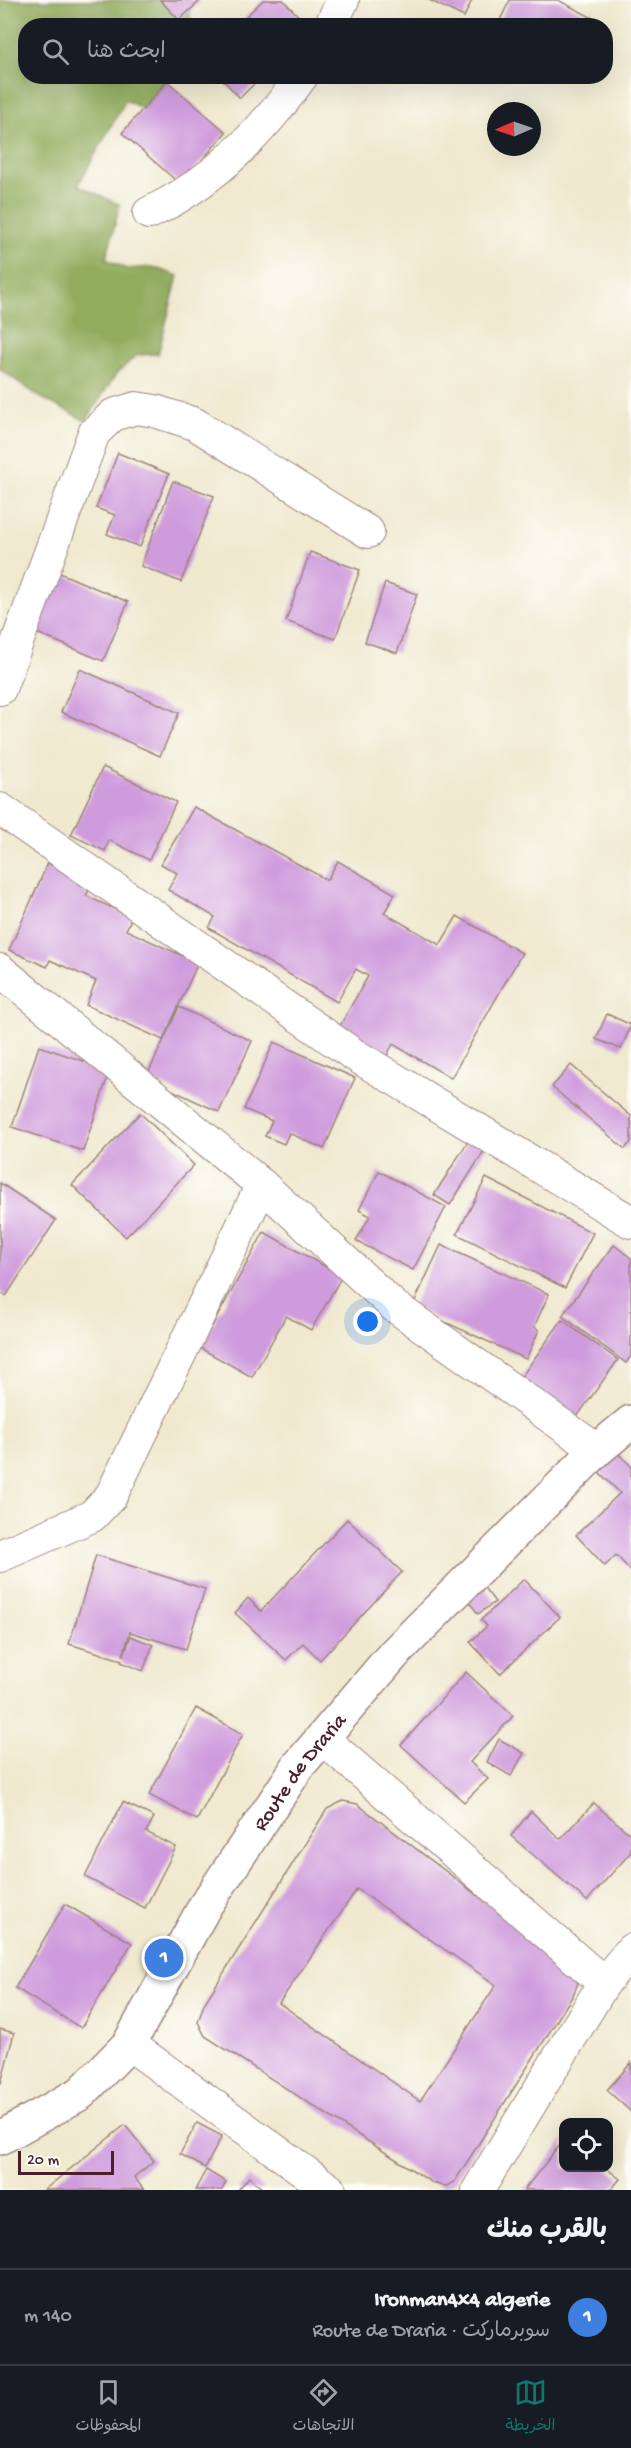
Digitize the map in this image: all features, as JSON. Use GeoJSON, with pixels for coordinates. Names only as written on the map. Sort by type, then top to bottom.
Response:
{"type":"FeatureCollection","features":[{"type":"Feature","properties":{"kind":"main road","name":"Route de Draria"},"geometry":{"type":"LineString","coordinates":[[0,2138],[81,2093],[129,2044],[205,1905],[300,1765],[394,1654],[597,1450],[631,1422]]}},
{"type":"Feature","properties":{"kind":"street"},"geometry":{"type":"LineString","coordinates":[[334,18],[343,0]]}},
{"type":"Feature","properties":{"kind":"street"},"geometry":{"type":"LineString","coordinates":[[149,213],[179,198],[242,148],[278,110],[297,84]]}},
{"type":"Feature","properties":{"kind":"street"},"geometry":{"type":"LineString","coordinates":[[0,689],[94,433],[113,415],[135,408],[155,411],[195,424],[368,532]]}},
{"type":"Feature","properties":{"kind":"street"},"geometry":{"type":"LineString","coordinates":[[0,809],[353,1054],[631,1222]]}},
{"type":"Feature","properties":{"kind":"street"},"geometry":{"type":"LineString","coordinates":[[0,969],[262,1185],[394,1306],[597,1450]]}},
{"type":"Feature","properties":{"kind":"street"},"geometry":{"type":"LineString","coordinates":[[0,1556],[92,1516],[111,1496],[262,1185]]}},
{"type":"Feature","properties":{"kind":"street"},"geometry":{"type":"LineString","coordinates":[[322,1738],[604,1983]]}},
{"type":"Feature","properties":{"kind":"street"},"geometry":{"type":"LineString","coordinates":[[478,2190],[604,1983],[631,1950]]}},
{"type":"Feature","properties":{"kind":"street"},"geometry":{"type":"LineString","coordinates":[[129,2044],[330,2190]]}},
{"type":"Feature","properties":{"kind":"green space"},"geometry":{"type":"Polygon","coordinates":[[[0,0],[188,0],[190,18],[18,18],[18,84],[163,84],[143,109],[126,100],[78,185],[120,205],[106,259],[127,269],[153,267],[178,276],[158,354],[137,355],[116,374],[86,421],[40,397],[0,369],[0,0]]]}},
{"type":"Feature","properties":{"kind":"building"},"geometry":{"type":"Polygon","coordinates":[[[160,0],[201,0],[181,18],[177,18],[160,0]]]}},
{"type":"Feature","properties":{"kind":"building"},"geometry":{"type":"Polygon","coordinates":[[[263,0],[283,0],[300,18],[244,18],[263,0]]]}},
{"type":"Feature","properties":{"kind":"building"},"geometry":{"type":"Polygon","coordinates":[[[429,0],[472,0],[464,17],[429,0]]]}},
{"type":"Feature","properties":{"kind":"building"},"geometry":{"type":"Polygon","coordinates":[[[510,0],[558,0],[593,18],[501,18],[510,0]]]}},
{"type":"Feature","properties":{"kind":"building"},"geometry":{"type":"Polygon","coordinates":[[[164,84],[170,84],[226,132],[181,185],[122,133],[164,84]]]}},
{"type":"Feature","properties":{"kind":"building"},"geometry":{"type":"Polygon","coordinates":[[[227,84],[254,84],[240,98],[227,84]]]}},
{"type":"Feature","properties":{"kind":"building"},"geometry":{"type":"Polygon","coordinates":[[[118,453],[169,474],[140,547],[107,534],[115,515],[96,508],[118,453]]]}},
{"type":"Feature","properties":{"kind":"building"},"geometry":{"type":"Polygon","coordinates":[[[173,481],[214,496],[181,582],[141,566],[173,481]]]}},
{"type":"Feature","properties":{"kind":"building"},"geometry":{"type":"Polygon","coordinates":[[[310,552],[360,570],[335,639],[286,621],[310,552]]]}},
{"type":"Feature","properties":{"kind":"building"},"geometry":{"type":"Polygon","coordinates":[[[55,571],[128,602],[103,661],[30,630],[55,571]]]}},
{"type":"Feature","properties":{"kind":"building"},"geometry":{"type":"Polygon","coordinates":[[[385,583],[417,594],[397,653],[365,642],[385,583]]]}},
{"type":"Feature","properties":{"kind":"building"},"geometry":{"type":"Polygon","coordinates":[[[80,669],[179,713],[160,756],[61,712],[80,669]]]}},
{"type":"Feature","properties":{"kind":"building"},"geometry":{"type":"Polygon","coordinates":[[[103,767],[176,802],[149,860],[109,840],[105,851],[71,835],[103,767]]]}},
{"type":"Feature","properties":{"kind":"building"},"geometry":{"type":"Polygon","coordinates":[[[194,807],[327,880],[338,861],[395,894],[384,913],[440,945],[457,916],[522,953],[451,1078],[393,1044],[385,1059],[337,1031],[368,976],[356,969],[337,1002],[209,928],[215,917],[168,890],[177,873],[161,864],[194,807]]]}},
{"type":"Feature","properties":{"kind":"building"},"geometry":{"type":"Polygon","coordinates":[[[48,863],[92,883],[86,896],[132,917],[126,930],[198,963],[163,1040],[86,1005],[96,981],[50,960],[47,967],[9,950],[48,863]]]}},
{"type":"Feature","properties":{"kind":"building"},"geometry":{"type":"Polygon","coordinates":[[[179,1007],[252,1041],[219,1112],[146,1078],[179,1007]]]}},
{"type":"Feature","properties":{"kind":"building"},"geometry":{"type":"Polygon","coordinates":[[[607,1014],[631,1025],[621,1049],[596,1039],[607,1014]]]}},
{"type":"Feature","properties":{"kind":"building"},"geometry":{"type":"Polygon","coordinates":[[[274,1042],[355,1078],[324,1149],[289,1133],[284,1144],[265,1136],[272,1121],[244,1109],[274,1042]]]}},
{"type":"Feature","properties":{"kind":"building"},"geometry":{"type":"Polygon","coordinates":[[[39,1046],[110,1070],[83,1151],[12,1127],[39,1046]]]}},
{"type":"Feature","properties":{"kind":"building"},"geometry":{"type":"Polygon","coordinates":[[[571,1065],[631,1116],[631,1142],[625,1149],[552,1087],[571,1065]]]}},
{"type":"Feature","properties":{"kind":"building"},"geometry":{"type":"Polygon","coordinates":[[[140,1113],[194,1165],[126,1237],[72,1185],[140,1113]]]}},
{"type":"Feature","properties":{"kind":"building"},"geometry":{"type":"Polygon","coordinates":[[[470,1138],[486,1148],[450,1205],[434,1195],[470,1138]]]}},
{"type":"Feature","properties":{"kind":"building"},"geometry":{"type":"Polygon","coordinates":[[[379,1171],[446,1207],[413,1270],[356,1241],[370,1216],[359,1210],[379,1171]]]}},
{"type":"Feature","properties":{"kind":"building"},"geometry":{"type":"Polygon","coordinates":[[[486,1178],[593,1233],[565,1288],[457,1234],[486,1178]]]}},
{"type":"Feature","properties":{"kind":"building"},"geometry":{"type":"Polygon","coordinates":[[[0,1183],[56,1220],[6,1296],[0,1293],[0,1183]]]}},
{"type":"Feature","properties":{"kind":"building"},"geometry":{"type":"Polygon","coordinates":[[[264,1232],[342,1276],[311,1330],[286,1316],[252,1377],[200,1348],[264,1232]]]}},
{"type":"Feature","properties":{"kind":"building"},"geometry":{"type":"Polygon","coordinates":[[[441,1245],[549,1294],[534,1327],[539,1330],[526,1359],[412,1307],[441,1245]]]}},
{"type":"Feature","properties":{"kind":"building"},"geometry":{"type":"Polygon","coordinates":[[[614,1245],[631,1258],[631,1356],[626,1363],[562,1316],[614,1245]]]}},
{"type":"Feature","properties":{"kind":"building"},"geometry":{"type":"Polygon","coordinates":[[[562,1320],[618,1360],[571,1425],[516,1384],[562,1320]]]}},
{"type":"Feature","properties":{"kind":"building"},"geometry":{"type":"Polygon","coordinates":[[[615,1450],[631,1466],[631,1571],[616,1555],[605,1566],[576,1535],[620,1493],[596,1469],[615,1450]]]}},
{"type":"Feature","properties":{"kind":"building"},"geometry":{"type":"Polygon","coordinates":[[[347,1519],[402,1572],[320,1660],[303,1643],[286,1660],[235,1613],[248,1598],[261,1611],[347,1519]]]}},
{"type":"Feature","properties":{"kind":"building"},"geometry":{"type":"Polygon","coordinates":[[[96,1555],[205,1589],[186,1649],[130,1632],[123,1656],[131,1636],[153,1645],[143,1671],[121,1662],[122,1660],[69,1644],[96,1555]]]}},
{"type":"Feature","properties":{"kind":"building"},"geometry":{"type":"Polygon","coordinates":[[[524,1579],[560,1617],[500,1674],[470,1642],[487,1626],[481,1620],[524,1579]]]}},
{"type":"Feature","properties":{"kind":"building"},"geometry":{"type":"Polygon","coordinates":[[[482,1585],[495,1602],[478,1614],[466,1597],[482,1585]]]}},
{"type":"Feature","properties":{"kind":"building"},"geometry":{"type":"Polygon","coordinates":[[[466,1672],[513,1716],[470,1762],[488,1779],[464,1802],[401,1745],[466,1672]]]}},
{"type":"Feature","properties":{"kind":"building"},"geometry":{"type":"Polygon","coordinates":[[[196,1708],[243,1734],[197,1820],[149,1795],[196,1708]]]}},
{"type":"Feature","properties":{"kind":"building"},"geometry":{"type":"Polygon","coordinates":[[[499,1739],[524,1753],[511,1776],[487,1762],[499,1739]]]}},
{"type":"Feature","properties":{"kind":"building"},"geometry":{"type":"Polygon","coordinates":[[[343,1801],[357,1804],[573,1968],[578,1983],[573,1995],[455,2181],[445,2187],[431,2182],[205,2036],[198,2022],[204,2004],[327,1809],[343,1801]],[[357,1889],[279,2003],[420,2101],[496,1985],[357,1889]]]}},
{"type":"Feature","properties":{"kind":"building"},"geometry":{"type":"Polygon","coordinates":[[[123,1802],[154,1817],[146,1832],[176,1847],[145,1908],[85,1877],[123,1802]]]}},
{"type":"Feature","properties":{"kind":"building"},"geometry":{"type":"Polygon","coordinates":[[[594,1803],[631,1835],[631,1852],[587,1901],[511,1836],[531,1811],[560,1839],[594,1803]]]}},
{"type":"Feature","properties":{"kind":"building"},"geometry":{"type":"Polygon","coordinates":[[[65,1904],[132,1943],[81,2028],[15,1988],[65,1904]]]}},
{"type":"Feature","properties":{"kind":"building"},"geometry":{"type":"Polygon","coordinates":[[[0,2029],[14,2033],[1,2083],[0,2083],[0,2029]]]}},
{"type":"Feature","properties":{"kind":"building"},"geometry":{"type":"Polygon","coordinates":[[[631,2063],[631,2112],[607,2090],[631,2063]]]}},
{"type":"Feature","properties":{"kind":"building"},"geometry":{"type":"Polygon","coordinates":[[[197,2123],[222,2136],[205,2168],[180,2154],[197,2123]]]}},
{"type":"Feature","properties":{"kind":"building"},"geometry":{"type":"Polygon","coordinates":[[[125,2125],[154,2161],[134,2177],[144,2190],[44,2190],[125,2125]]]}},
{"type":"Feature","properties":{"kind":"building"},"geometry":{"type":"Polygon","coordinates":[[[559,2146],[559,2172],[611,2172],[620,2179],[611,2190],[524,2190],[559,2146]]]}},
{"type":"Feature","properties":{"kind":"building"},"geometry":{"type":"Polygon","coordinates":[[[206,2170],[226,2182],[222,2190],[195,2190],[206,2170]]]}},
{"type":"Feature","properties":{"kind":"building"},"geometry":{"type":"Polygon","coordinates":[[[249,2177],[264,2190],[238,2190],[249,2177]]]}},
{"type":"Feature","properties":{"kind":"place","name":"Ironman4x4 algerie"},"geometry":{"type":"Point","coordinates":[164,1958]}}]}
